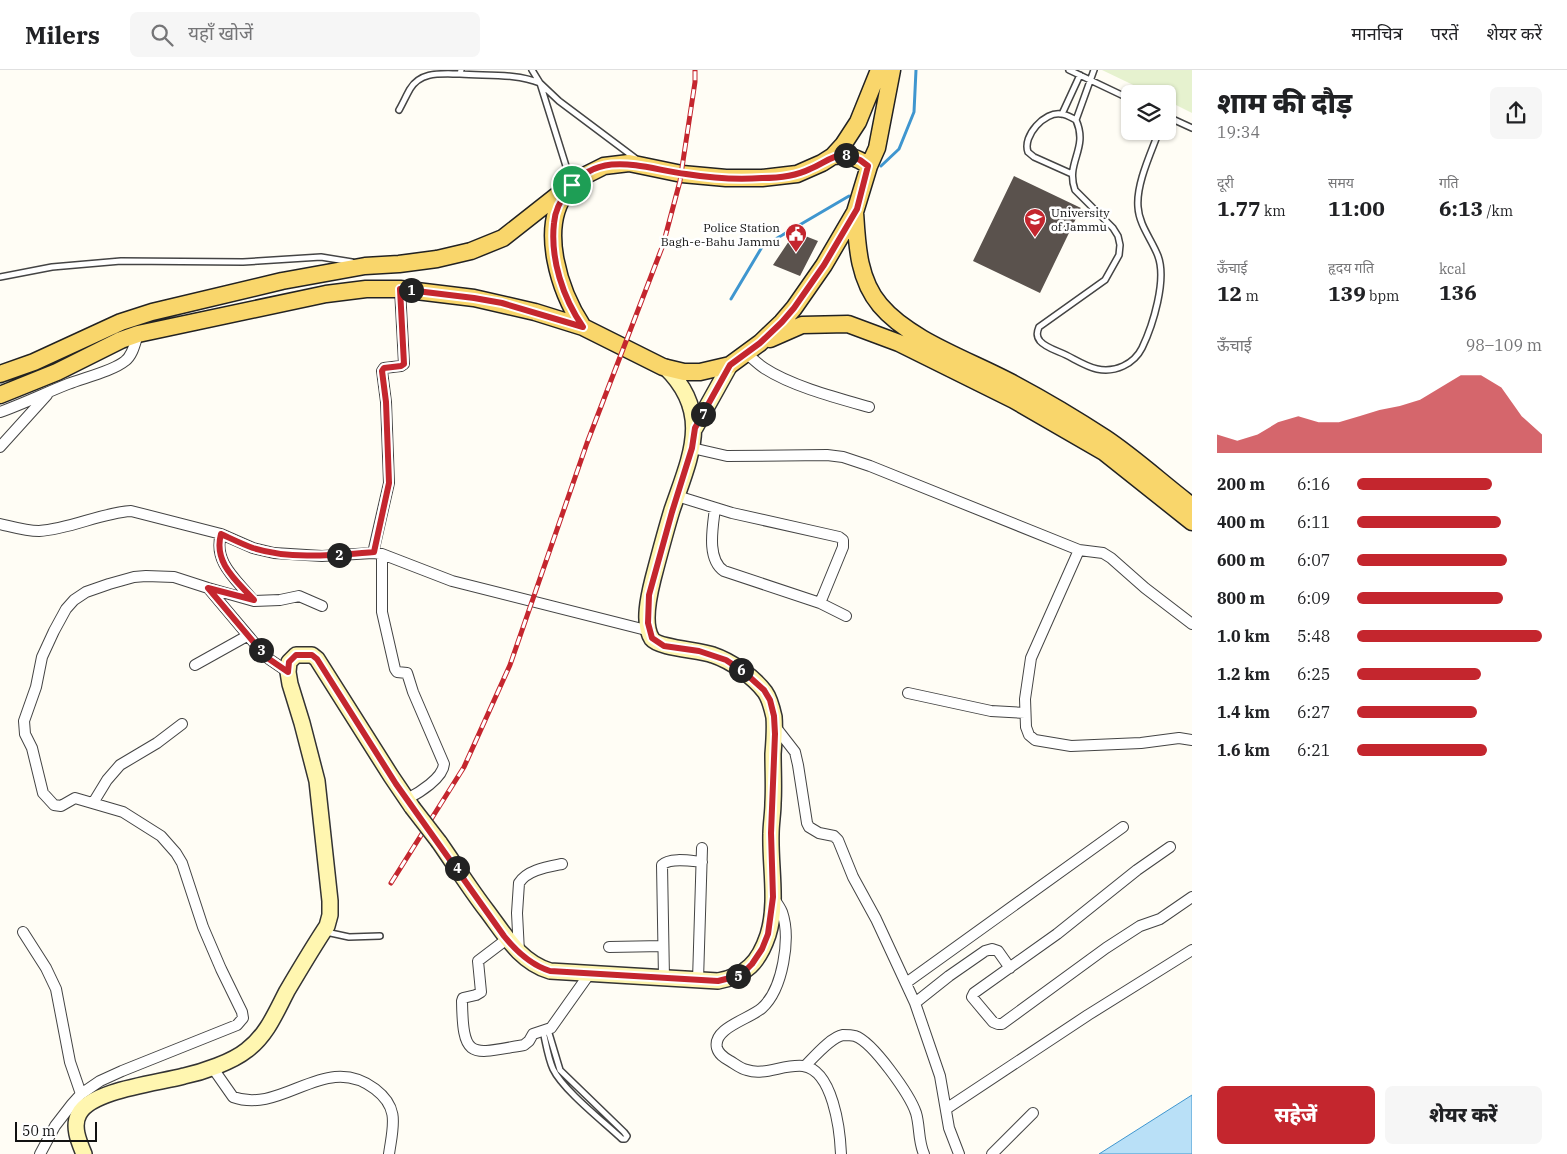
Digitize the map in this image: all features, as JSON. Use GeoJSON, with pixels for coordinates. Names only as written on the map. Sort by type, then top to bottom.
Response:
{"type":"FeatureCollection","features":[{"type":"Feature","properties":{"kind":"main road"},"geometry":{"type":"LineString","coordinates":[[0,374],[34,362],[135,316],[282,281],[364,266],[399,264],[462,254],[489,244],[516,229],[550,200],[590,172],[604,166],[629,163],[694,175],[726,178],[762,178],[798,174],[832,156],[843,145],[858,122],[878,70]]}},
{"type":"Feature","properties":{"kind":"main road"},"geometry":{"type":"LineString","coordinates":[[0,395],[57,372],[138,334],[326,294],[366,289],[400,289],[502,303],[583,327],[665,367],[684,372],[700,372],[730,365],[760,343],[794,308],[824,265],[855,212],[868,166],[877,148],[892,70]]}},
{"type":"Feature","properties":{"kind":"main road"},"geometry":{"type":"LineString","coordinates":[[832,156],[845,154],[860,160],[868,166]]}},
{"type":"Feature","properties":{"kind":"main road"},"geometry":{"type":"LineString","coordinates":[[572,185],[556,210],[553,241],[559,274],[566,296],[571,309],[583,327]]}},
{"type":"Feature","properties":{"kind":"main road"},"geometry":{"type":"LineString","coordinates":[[855,212],[857,250],[866,284],[879,304],[893,319],[917,335],[1014,384],[1106,439],[1192,506]]}},
{"type":"Feature","properties":{"kind":"main road"},"geometry":{"type":"LineString","coordinates":[[760,343],[802,325],[848,324],[899,344],[1014,400],[1104,452],[1192,522]]}},
{"type":"Feature","properties":{"kind":"main road"},"geometry":{"type":"LineString","coordinates":[[84,1154],[76,1124],[79,1112],[90,1102],[107,1094],[185,1076],[212,1067],[240,1056],[261,1037],[329,920],[330,901],[317,781],[288,672],[289,662],[296,655],[312,655],[317,659],[410,803],[507,939],[532,962],[550,971],[718,981],[733,978],[743,973],[752,964],[762,949],[768,934],[773,897],[771,833],[774,725],[770,700],[764,690],[740,669],[726,660],[690,649],[672,648],[657,643],[652,638],[650,631],[647,604],[692,448],[695,428],[730,365]]}},
{"type":"Feature","properties":{"kind":"main road"},"geometry":{"type":"LineString","coordinates":[[665,367],[677,380],[688,399],[695,428]]}},
{"type":"Feature","properties":{"kind":"street"},"geometry":{"type":"LineString","coordinates":[[400,289],[404,364],[384,368],[382,371],[386,402],[389,483],[378,553],[382,612],[396,671],[406,673],[408,676],[412,692],[444,764],[441,772],[410,803]]}},
{"type":"Feature","properties":{"kind":"street"},"geometry":{"type":"LineString","coordinates":[[0,412],[117,366],[131,354],[138,334]]}},
{"type":"Feature","properties":{"kind":"street"},"geometry":{"type":"LineString","coordinates":[[746,353],[774,374],[828,395],[869,407]]}},
{"type":"Feature","properties":{"kind":"street"},"geometry":{"type":"LineString","coordinates":[[0,446],[49,392]]}},
{"type":"Feature","properties":{"kind":"street"},"geometry":{"type":"LineString","coordinates":[[692,448],[728,456],[827,455],[843,457],[870,466],[1079,550],[1102,553],[1111,558],[1145,588],[1192,624]]}},
{"type":"Feature","properties":{"kind":"street"},"geometry":{"type":"LineString","coordinates":[[677,496],[732,513],[839,537],[843,540],[843,547],[820,604]]}},
{"type":"Feature","properties":{"kind":"street"},"geometry":{"type":"LineString","coordinates":[[715,508],[712,531],[714,556],[718,567],[724,571],[820,604],[846,616]]}},
{"type":"Feature","properties":{"kind":"street"},"geometry":{"type":"LineString","coordinates":[[0,524],[24,530],[38,531],[131,511],[221,534],[253,548],[282,554],[322,556],[378,553],[452,582],[650,631]]}},
{"type":"Feature","properties":{"kind":"street"},"geometry":{"type":"LineString","coordinates":[[221,534],[218,547],[223,563],[254,600]]}},
{"type":"Feature","properties":{"kind":"street"},"geometry":{"type":"LineString","coordinates":[[1079,550],[1031,658],[1025,713],[1027,731],[1035,740],[1055,744],[1087,746],[1141,743],[1179,738],[1192,740]]}},
{"type":"Feature","properties":{"kind":"street"},"geometry":{"type":"LineString","coordinates":[[40,1154],[55,1126],[81,1094],[100,1081],[237,1025],[243,1018],[242,1012],[210,944],[184,868],[176,853],[161,836],[123,812],[74,798],[61,806],[54,806],[43,794],[32,748],[23,728],[36,687],[42,657],[54,631],[66,609],[74,600],[86,592],[134,576],[174,577],[254,600],[280,600],[299,596],[322,606]]}},
{"type":"Feature","properties":{"kind":"street"},"geometry":{"type":"LineString","coordinates":[[208,588],[247,636],[269,659],[288,672]]}},
{"type":"Feature","properties":{"kind":"street"},"geometry":{"type":"LineString","coordinates":[[194,665],[247,636]]}},
{"type":"Feature","properties":{"kind":"street"},"geometry":{"type":"LineString","coordinates":[[908,692],[991,711],[1025,713]]}},
{"type":"Feature","properties":{"kind":"street"},"geometry":{"type":"LineString","coordinates":[[93,803],[107,780],[120,765],[157,743],[182,724]]}},
{"type":"Feature","properties":{"kind":"street"},"geometry":{"type":"LineString","coordinates":[[774,725],[795,752],[809,827],[834,836],[838,840],[853,876],[876,919],[915,1003],[940,1076],[949,1128],[959,1154]]}},
{"type":"Feature","properties":{"kind":"street"},"geometry":{"type":"LineString","coordinates":[[906,984],[1123,827]]}},
{"type":"Feature","properties":{"kind":"street"},"geometry":{"type":"LineString","coordinates":[[1170,847],[1137,870],[1057,934],[972,995],[974,1000],[994,1022],[1002,1024],[1106,948],[1140,926],[1160,919],[1192,897]]}},
{"type":"Feature","properties":{"kind":"street"},"geometry":{"type":"LineString","coordinates":[[698,980],[702,848]]}},
{"type":"Feature","properties":{"kind":"street"},"geometry":{"type":"LineString","coordinates":[[664,978],[662,865],[671,861],[702,862]]}},
{"type":"Feature","properties":{"kind":"street"},"geometry":{"type":"LineString","coordinates":[[520,952],[517,913],[519,883],[528,874],[562,864]]}},
{"type":"Feature","properties":{"kind":"street"},"geometry":{"type":"LineString","coordinates":[[773,897],[782,912],[786,941],[782,971],[772,994],[763,1007],[753,1015],[724,1030],[719,1035],[717,1049],[721,1055],[745,1070],[754,1072],[792,1066],[805,1066],[818,1073],[825,1082],[836,1113],[841,1154]]}},
{"type":"Feature","properties":{"kind":"street"},"geometry":{"type":"LineString","coordinates":[[23,932],[46,968],[56,989],[70,1062],[81,1094]]}},
{"type":"Feature","properties":{"kind":"street"},"geometry":{"type":"LineString","coordinates":[[507,939],[478,961],[481,992],[462,1000],[466,1041],[474,1050],[482,1052],[524,1045],[533,1034],[546,1031],[553,1026],[590,973]]}},
{"type":"Feature","properties":{"kind":"street"},"geometry":{"type":"LineString","coordinates":[[609,947],[663,946]]}},
{"type":"Feature","properties":{"kind":"street"},"geometry":{"type":"LineString","coordinates":[[915,1003],[985,951],[992,949],[998,951],[1010,968]]}},
{"type":"Feature","properties":{"kind":"street"},"geometry":{"type":"LineString","coordinates":[[946,1109],[1088,1015],[1192,950]]}},
{"type":"Feature","properties":{"kind":"street"},"geometry":{"type":"LineString","coordinates":[[805,1066],[839,1036],[854,1036],[860,1039],[881,1060],[907,1095],[916,1115],[924,1154]]}},
{"type":"Feature","properties":{"kind":"street"},"geometry":{"type":"LineString","coordinates":[[212,1067],[233,1097],[252,1101],[262,1101],[275,1097],[326,1078],[347,1076],[358,1079],[378,1091],[390,1104],[394,1123],[389,1154]]}},
{"type":"Feature","properties":{"kind":"street"},"geometry":{"type":"LineString","coordinates":[[992,1154],[1033,1113]]}},
{"type":"Feature","properties":{"kind":"lane"},"geometry":{"type":"LineString","coordinates":[[532,70],[540,84],[572,185]]}},
{"type":"Feature","properties":{"kind":"lane"},"geometry":{"type":"LineString","coordinates":[[1069,70],[1121,95]]}},
{"type":"Feature","properties":{"kind":"lane"},"geometry":{"type":"LineString","coordinates":[[1076,120],[1094,70]]}},
{"type":"Feature","properties":{"kind":"lane"},"geometry":{"type":"LineString","coordinates":[[399,110],[410,89],[418,79],[432,74],[461,72],[530,79],[540,84],[559,101],[608,136],[644,165]]}},
{"type":"Feature","properties":{"kind":"lane"},"geometry":{"type":"LineString","coordinates":[[1062,114],[1080,75]]}},
{"type":"Feature","properties":{"kind":"lane"},"geometry":{"type":"LineString","coordinates":[[1072,174],[1030,154],[1026,148],[1027,142],[1038,124],[1050,116],[1062,114],[1076,120],[1081,131],[1081,138],[1072,174],[1075,190],[1113,228],[1118,236],[1120,245],[1119,255],[1105,280],[1049,319],[1038,330],[1039,340],[1044,345],[1097,369],[1110,370],[1122,366],[1135,358],[1142,348],[1158,302],[1161,274],[1158,257],[1139,216],[1138,193],[1156,140]]}},
{"type":"Feature","properties":{"kind":"lane"},"geometry":{"type":"LineString","coordinates":[[1176,121],[1192,128]]}},
{"type":"Feature","properties":{"kind":"lane"},"geometry":{"type":"LineString","coordinates":[[0,277],[52,267],[121,261],[243,262],[321,257],[344,260],[364,266]]}},
{"type":"Feature","properties":{"kind":"lane"},"geometry":{"type":"LineString","coordinates":[[323,931],[349,937],[380,936]]}},
{"type":"Feature","properties":{"kind":"lane"},"geometry":{"type":"LineString","coordinates":[[546,1031],[560,1070],[624,1132],[627,1136],[625,1139],[622,1139],[567,1088],[557,1076],[552,1065],[546,1031]]}},
{"type":"Feature","properties":{"kind":"green space"},"geometry":{"type":"Polygon","coordinates":[[[1102,70],[1192,70],[1192,113],[1176,105],[1176,85],[1133,85],[1102,70]]]}},
{"type":"Feature","properties":{"kind":"water"},"geometry":{"type":"Polygon","coordinates":[[[1192,1095],[1192,1154],[1099,1154],[1192,1095]]]}},
{"type":"Feature","properties":{"kind":"building"},"geometry":{"type":"Polygon","coordinates":[[[1014,176],[1081,208],[1040,293],[973,261],[1014,176]]]}},
{"type":"Feature","properties":{"kind":"building","name":"Police Station Bagh-e-Bahu Jammu"},"geometry":{"type":"Polygon","coordinates":[[[795,232],[818,241],[800,276],[773,265],[795,232]]]}},
{"type":"Feature","properties":{"kind":"waterway"},"geometry":{"type":"LineString","coordinates":[[881,166],[899,149],[914,112],[916,70]]}},
{"type":"Feature","properties":{"kind":"waterway"},"geometry":{"type":"LineString","coordinates":[[731,299],[762,247],[849,196]]}},
{"type":"Feature","properties":{"kind":"railway"},"geometry":{"type":"LineString","coordinates":[[391,883],[464,767],[510,665],[587,443],[663,245],[680,181],[695,82],[695,70]]}},
{"type":"Feature","properties":{"kind":"place","name":"University of Jammu"},"geometry":{"type":"Point","coordinates":[1035,238]}},
{"type":"Feature","properties":{"kind":"place","name":"Police Station Bagh-e-Bahu Jammu"},"geometry":{"type":"Point","coordinates":[796,253]}},
{"type":"Feature","properties":{"kind":"route"},"geometry":{"type":"LineString","coordinates":[[845,154],[860,160],[868,166],[857,209],[824,265],[782,322],[760,343],[730,365],[695,428],[694,441],[647,604],[650,631],[652,638],[657,643],[672,648],[699,651],[726,660],[744,672],[764,690],[770,700],[774,716],[771,833],[773,897],[768,934],[762,949],[743,973],[718,981],[550,971],[543,969],[524,956],[504,936],[396,784],[317,659],[312,655],[296,655],[289,662],[288,672],[262,652],[208,588],[254,600],[223,563],[218,547],[221,534],[253,548],[298,556],[374,552],[389,483],[386,394],[382,369],[404,365],[400,289],[502,303],[583,327],[571,309],[562,286],[553,241],[556,210],[572,185],[578,179],[604,166],[629,163],[682,174],[726,178],[782,177],[798,174],[822,163],[832,156],[845,154]]}}]}
